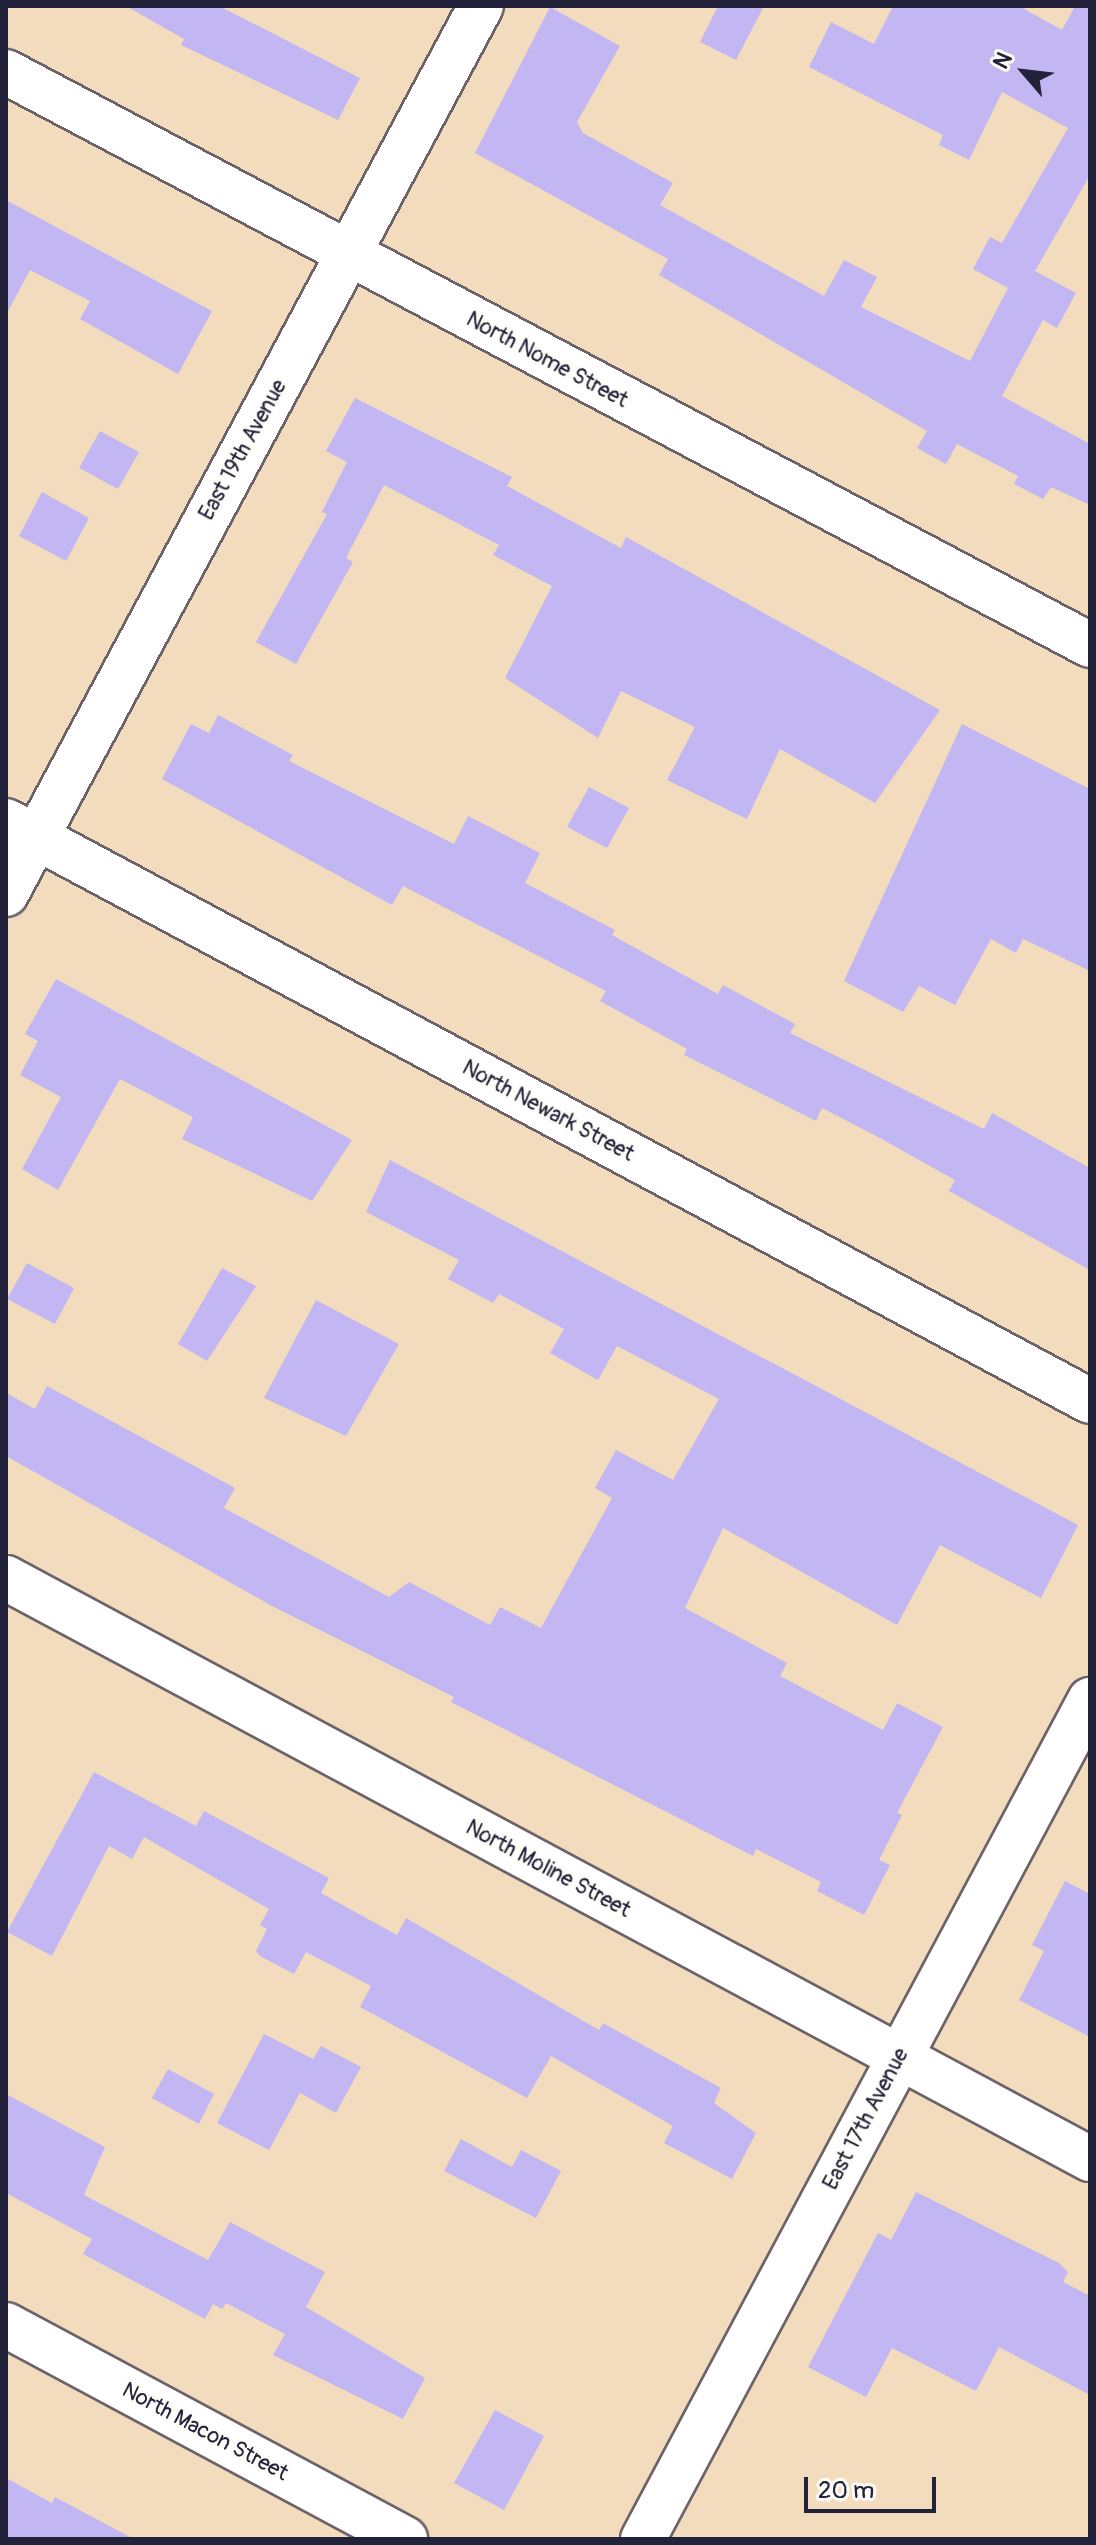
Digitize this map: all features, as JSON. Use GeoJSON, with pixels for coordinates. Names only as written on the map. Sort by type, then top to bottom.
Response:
{"type":"FeatureCollection","features":[{"type":"Feature","properties":{"kind":"street","name":"East 19th Avenue"},"geometry":{"type":"LineString","coordinates":[[6,894],[21,829],[349,255],[481,6]]}},
{"type":"Feature","properties":{"kind":"street","name":"North Nome Street"},"geometry":{"type":"LineString","coordinates":[[6,72],[1090,645]]}},
{"type":"Feature","properties":{"kind":"street","name":"North Newark Street"},"geometry":{"type":"LineString","coordinates":[[21,829],[1090,1401]]}},
{"type":"Feature","properties":{"kind":"street","name":"North Moline Street"},"geometry":{"type":"LineString","coordinates":[[6,1578],[1090,2159]]}},
{"type":"Feature","properties":{"kind":"street","name":"East 17th Avenue"},"geometry":{"type":"LineString","coordinates":[[643,2539],[1090,1700]]}},
{"type":"Feature","properties":{"kind":"street","name":"North Macon Street"},"geometry":{"type":"LineString","coordinates":[[6,2325],[405,2539]]}},
{"type":"Feature","properties":{"kind":"building"},"geometry":{"type":"Polygon","coordinates":[[[126,6],[219,6],[360,78],[338,120],[181,45],[184,39],[126,6]]]}},
{"type":"Feature","properties":{"kind":"building"},"geometry":{"type":"Polygon","coordinates":[[[718,6],[764,6],[736,60],[700,42],[718,6]]]}},
{"type":"Feature","properties":{"kind":"building"},"geometry":{"type":"Polygon","coordinates":[[[893,6],[1019,6],[1062,30],[1075,6],[1090,6],[1090,175],[1035,271],[1076,293],[1057,328],[1043,320],[1002,396],[1090,444],[1090,505],[1051,487],[1043,499],[1014,484],[1018,476],[957,444],[946,464],[917,448],[927,431],[659,275],[668,259],[475,153],[550,7],[620,46],[577,122],[583,133],[673,183],[660,205],[824,296],[844,260],[877,277],[861,307],[970,361],[1008,288],[973,269],[990,237],[1002,243],[1068,128],[1002,92],[969,160],[939,145],[943,135],[809,67],[831,22],[874,44],[893,6]]]}},
{"type":"Feature","properties":{"kind":"building"},"geometry":{"type":"Polygon","coordinates":[[[6,200],[212,311],[178,374],[80,319],[90,301],[30,270],[6,315],[6,200]]]}},
{"type":"Feature","properties":{"kind":"building"},"geometry":{"type":"Polygon","coordinates":[[[355,398],[512,477],[507,486],[621,548],[626,537],[940,710],[875,803],[780,749],[747,819],[667,780],[695,727],[621,691],[598,738],[505,678],[552,586],[493,555],[499,545],[384,485],[346,558],[353,562],[296,664],[256,642],[327,514],[322,512],[347,462],[326,451],[355,398]]]}},
{"type":"Feature","properties":{"kind":"building"},"geometry":{"type":"Polygon","coordinates":[[[100,431],[139,452],[118,489],[79,468],[100,431]]]}},
{"type":"Feature","properties":{"kind":"building"},"geometry":{"type":"Polygon","coordinates":[[[42,492],[89,518],[66,561],[19,536],[42,492]]]}},
{"type":"Feature","properties":{"kind":"building"},"geometry":{"type":"Polygon","coordinates":[[[218,715],[293,755],[289,761],[454,844],[468,816],[540,853],[525,883],[615,930],[612,935],[718,994],[723,985],[795,1024],[790,1033],[984,1129],[992,1113],[1090,1168],[1090,1270],[949,1191],[955,1180],[878,1137],[822,1108],[816,1121],[684,1055],[687,1049],[600,1001],[606,991],[403,886],[392,905],[162,779],[191,724],[209,733],[218,715]]]}},
{"type":"Feature","properties":{"kind":"building"},"geometry":{"type":"Polygon","coordinates":[[[962,724],[1090,789],[1090,971],[1023,939],[1016,953],[991,939],[955,1005],[919,986],[903,1012],[844,981],[962,724]]]}},
{"type":"Feature","properties":{"kind":"building"},"geometry":{"type":"Polygon","coordinates":[[[589,787],[629,808],[607,848],[567,827],[589,787]]]}},
{"type":"Feature","properties":{"kind":"building"},"geometry":{"type":"Polygon","coordinates":[[[56,979],[352,1140],[312,1201],[182,1139],[193,1117],[120,1079],[58,1190],[22,1169],[61,1097],[20,1075],[38,1041],[25,1034],[56,979]]]}},
{"type":"Feature","properties":{"kind":"building"},"geometry":{"type":"Polygon","coordinates":[[[390,1160],[1078,1525],[1041,1598],[940,1545],[897,1625],[723,1528],[685,1608],[787,1663],[780,1676],[883,1730],[897,1703],[943,1727],[897,1813],[902,1815],[879,1860],[890,1865],[864,1915],[817,1891],[821,1882],[756,1849],[753,1856],[451,1702],[454,1697],[272,1606],[6,1456],[6,1393],[35,1409],[47,1386],[235,1488],[224,1508],[389,1597],[409,1582],[490,1625],[500,1607],[541,1628],[612,1498],[595,1488],[616,1450],[673,1480],[719,1399],[617,1346],[598,1380],[550,1353],[564,1329],[499,1294],[493,1303],[448,1279],[459,1260],[366,1212],[390,1160]]]}},
{"type":"Feature","properties":{"kind":"building"},"geometry":{"type":"Polygon","coordinates":[[[27,1263],[74,1288],[55,1324],[7,1299],[27,1263]]]}},
{"type":"Feature","properties":{"kind":"building"},"geometry":{"type":"Polygon","coordinates":[[[222,1268],[256,1286],[207,1361],[178,1344],[222,1268]]]}},
{"type":"Feature","properties":{"kind":"building"},"geometry":{"type":"Polygon","coordinates":[[[316,1300],[399,1344],[346,1436],[264,1398],[316,1300]]]}},
{"type":"Feature","properties":{"kind":"building"},"geometry":{"type":"Polygon","coordinates":[[[94,1772],[196,1826],[204,1811],[329,1878],[321,1893],[397,1935],[406,1918],[599,2030],[603,2023],[721,2088],[714,2103],[756,2133],[732,2179],[664,2143],[673,2126],[551,2056],[527,2098],[360,2007],[371,1986],[306,1952],[294,1974],[260,1956],[256,1951],[267,1929],[260,1925],[269,1909],[144,1837],[132,1859],[109,1846],[52,1956],[7,1932],[94,1772]]]}},
{"type":"Feature","properties":{"kind":"building"},"geometry":{"type":"Polygon","coordinates":[[[1065,1881],[1090,1894],[1090,2037],[1019,2000],[1044,1951],[1032,1945],[1065,1881]]]}},
{"type":"Feature","properties":{"kind":"building"},"geometry":{"type":"Polygon","coordinates":[[[264,2034],[313,2059],[321,2046],[361,2067],[336,2113],[300,2093],[269,2150],[217,2123],[264,2034]]]}},
{"type":"Feature","properties":{"kind":"building"},"geometry":{"type":"Polygon","coordinates":[[[168,2069],[214,2094],[199,2124],[152,2098],[168,2069]]]}},
{"type":"Feature","properties":{"kind":"building"},"geometry":{"type":"Polygon","coordinates":[[[6,2094],[105,2147],[84,2195],[208,2260],[230,2222],[325,2272],[306,2307],[425,2378],[403,2419],[273,2355],[285,2334],[226,2303],[222,2309],[213,2304],[205,2319],[83,2254],[92,2239],[6,2193],[6,2094]]]}},
{"type":"Feature","properties":{"kind":"building"},"geometry":{"type":"Polygon","coordinates":[[[461,2139],[512,2167],[521,2150],[561,2171],[536,2218],[444,2171],[461,2139]]]}},
{"type":"Feature","properties":{"kind":"building"},"geometry":{"type":"Polygon","coordinates":[[[916,2192],[1059,2263],[1068,2272],[1063,2282],[1090,2296],[1090,2395],[999,2347],[976,2391],[892,2348],[866,2397],[808,2367],[878,2233],[891,2240],[916,2192]]]}},
{"type":"Feature","properties":{"kind":"building"},"geometry":{"type":"Polygon","coordinates":[[[495,2410],[544,2436],[504,2510],[454,2483],[495,2410]]]}},
{"type":"Feature","properties":{"kind":"building"},"geometry":{"type":"Polygon","coordinates":[[[6,2478],[52,2503],[55,2497],[134,2539],[6,2539],[6,2478]]]}}]}
